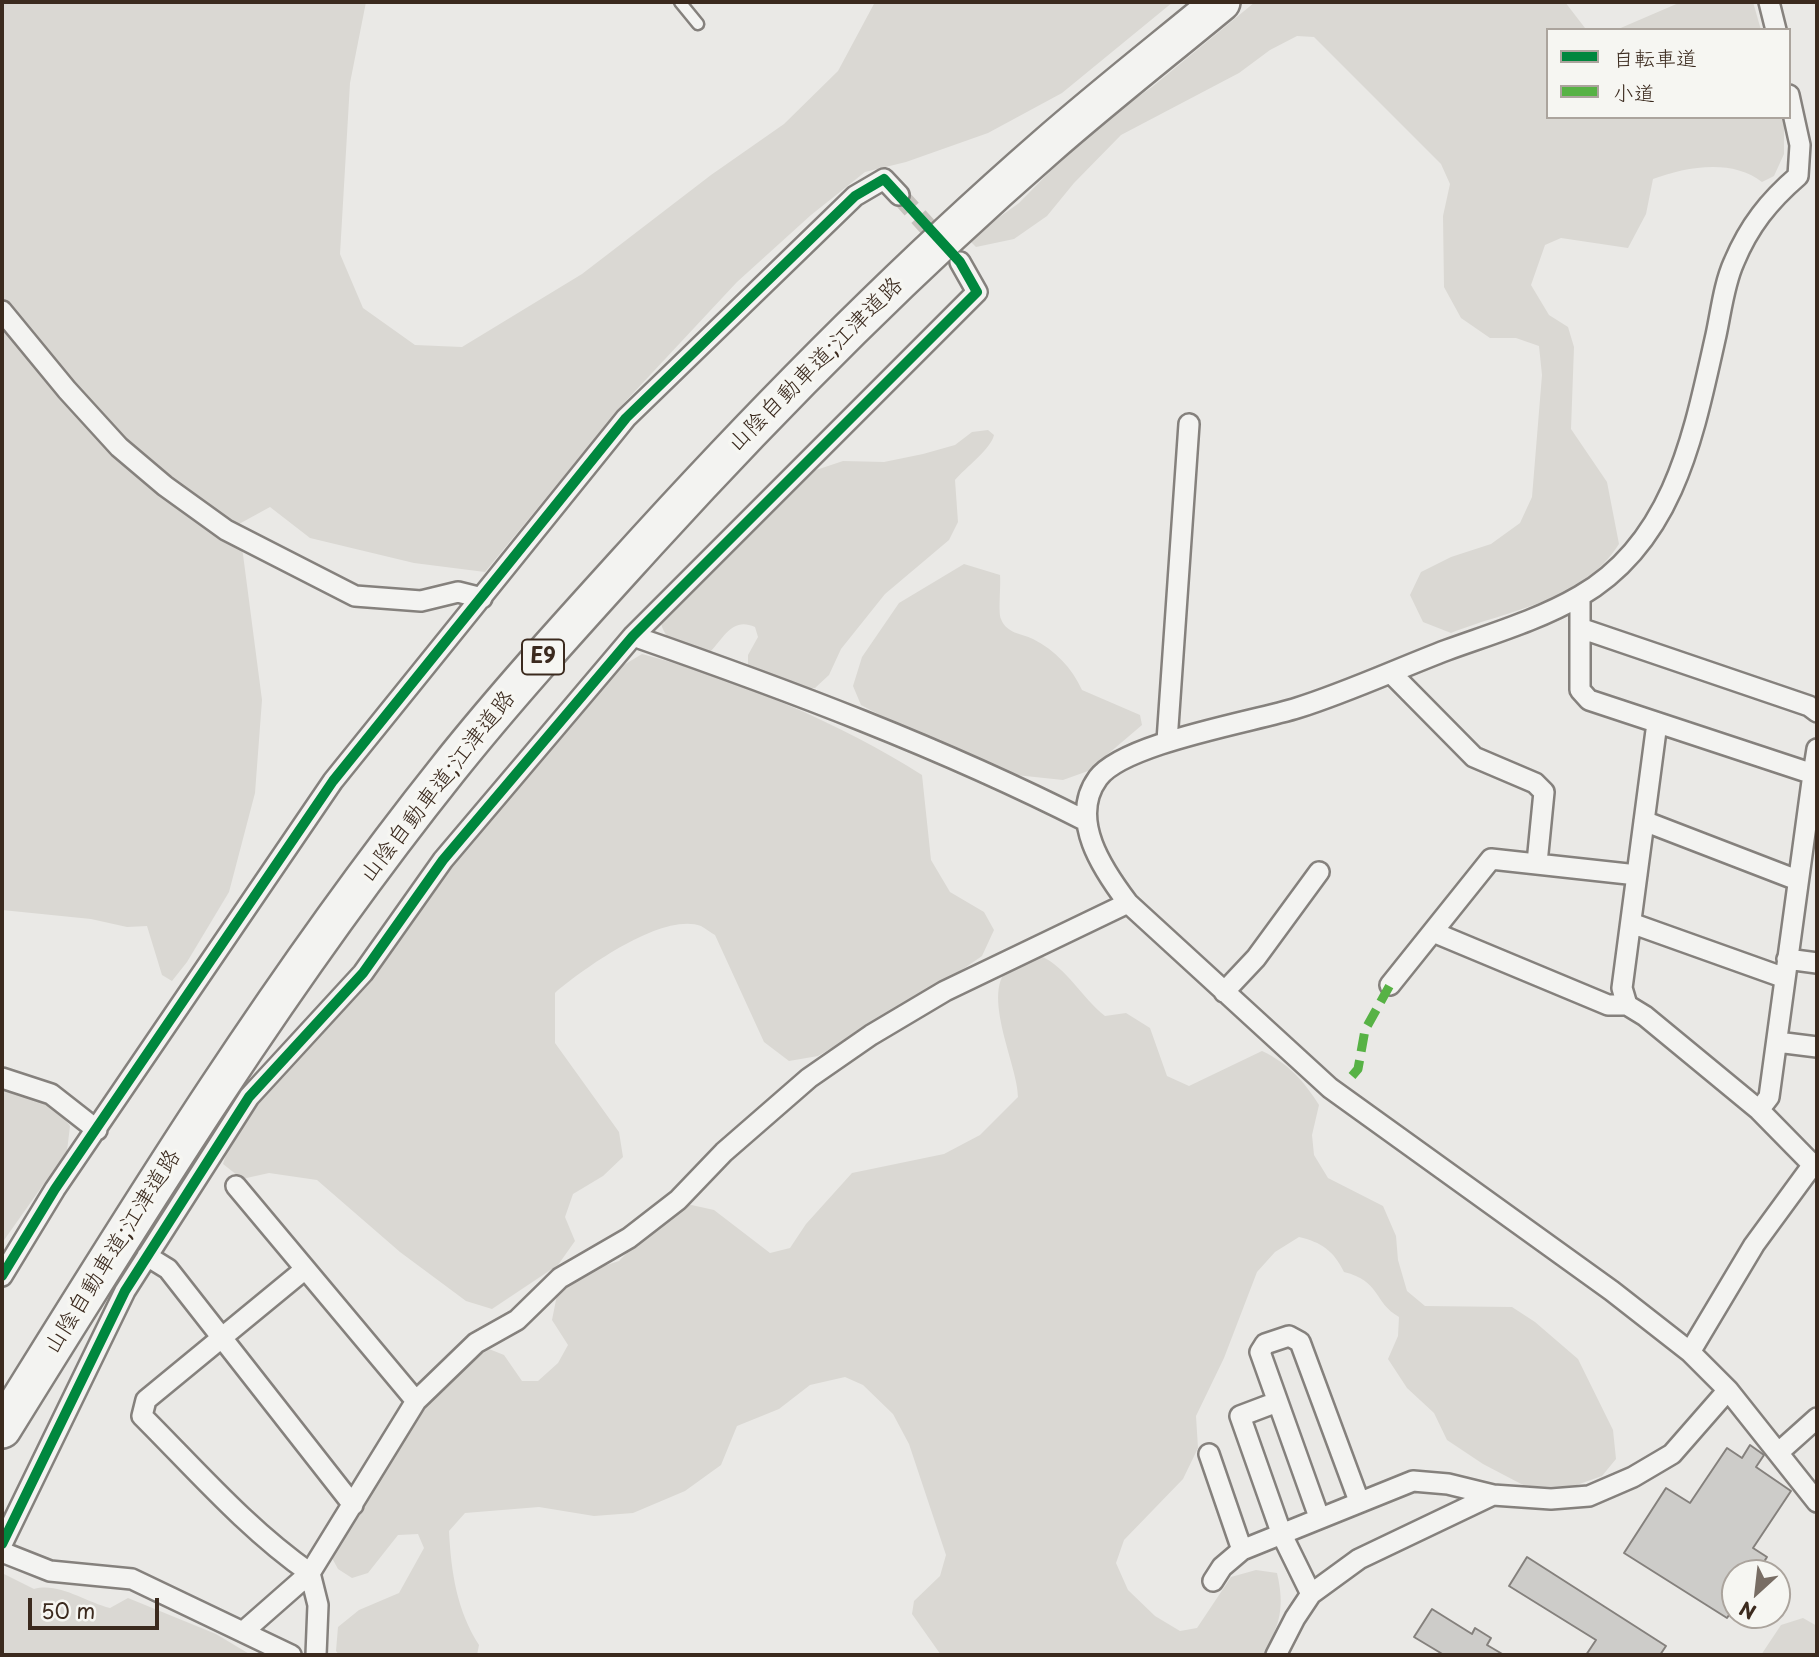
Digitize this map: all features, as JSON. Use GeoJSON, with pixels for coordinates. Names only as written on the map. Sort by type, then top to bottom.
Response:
{"type":"FeatureCollection","features":[{"type":"Feature","properties":{"kind":"highway","name":"山陰自動車道;江津道路"},"geometry":{"type":"LineString","coordinates":[[2,1429],[197,1118],[324,932],[449,768],[574,621],[712,470],[876,301],[1047,145],[1221,2]]}},
{"type":"Feature","properties":{"kind":"street"},"geometry":{"type":"LineString","coordinates":[[1769,2],[1776,28]]}},
{"type":"Feature","properties":{"kind":"street"},"geometry":{"type":"LineString","coordinates":[[1791,104],[1800,145],[1798,176],[1758,215],[1732,265],[1696,421],[1679,474],[1662,513],[1643,541],[1623,563],[1580,596],[1508,628],[1297,708],[1167,741],[1111,766],[1098,779],[1088,800],[1086,821],[1096,853],[1110,879],[1128,903],[1330,1088],[1612,1291],[1690,1352],[1728,1390],[1817,1502]]}},
{"type":"Feature","properties":{"kind":"street"},"geometry":{"type":"LineString","coordinates":[[2,1276],[55,1189],[333,781],[626,418],[729,315],[855,196],[884,179],[899,194]]}},
{"type":"Feature","properties":{"kind":"street"},"geometry":{"type":"LineString","coordinates":[[2,1544],[125,1291],[249,1097],[363,973],[443,860],[633,636],[977,292],[960,262]]}},
{"type":"Feature","properties":{"kind":"street"},"geometry":{"type":"LineString","coordinates":[[2,311],[67,390],[120,447],[165,486],[226,530],[355,596],[421,600],[458,592],[482,598]]}},
{"type":"Feature","properties":{"kind":"street"},"geometry":{"type":"LineString","coordinates":[[1167,741],[1189,424]]}},
{"type":"Feature","properties":{"kind":"street"},"geometry":{"type":"LineString","coordinates":[[1580,596],[1580,690],[1589,700],[1813,774]]}},
{"type":"Feature","properties":{"kind":"street"},"geometry":{"type":"LineString","coordinates":[[1580,628],[1809,706],[1817,712]]}},
{"type":"Feature","properties":{"kind":"street"},"geometry":{"type":"LineString","coordinates":[[633,636],[814,699],[959,760],[1086,821]]}},
{"type":"Feature","properties":{"kind":"street"},"geometry":{"type":"LineString","coordinates":[[1391,673],[1474,757],[1535,783],[1544,792],[1537,863]]}},
{"type":"Feature","properties":{"kind":"street"},"geometry":{"type":"LineString","coordinates":[[1627,1005],[1622,988],[1657,723]]}},
{"type":"Feature","properties":{"kind":"street"},"geometry":{"type":"LineString","coordinates":[[1759,1110],[1769,1097],[1817,749]]}},
{"type":"Feature","properties":{"kind":"street"},"geometry":{"type":"LineString","coordinates":[[1644,821],[1797,880]]}},
{"type":"Feature","properties":{"kind":"street"},"geometry":{"type":"LineString","coordinates":[[1390,985],[1491,859],[1637,875]]}},
{"type":"Feature","properties":{"kind":"street"},"geometry":{"type":"LineString","coordinates":[[1224,992],[1256,958],[1319,872]]}},
{"type":"Feature","properties":{"kind":"street"},"geometry":{"type":"LineString","coordinates":[[244,1631],[310,1573],[416,1401],[476,1343],[517,1320],[560,1278],[629,1238],[678,1200],[724,1152],[830,1064],[945,991],[1128,903]]}},
{"type":"Feature","properties":{"kind":"street"},"geometry":{"type":"LineString","coordinates":[[1631,923],[1786,968],[1817,963]]}},
{"type":"Feature","properties":{"kind":"street"},"geometry":{"type":"LineString","coordinates":[[1433,932],[1608,1005],[1627,1005],[1759,1110],[1815,1166],[1754,1245],[1690,1352]]}},
{"type":"Feature","properties":{"kind":"street"},"geometry":{"type":"LineString","coordinates":[[1777,1042],[1817,1047]]}},
{"type":"Feature","properties":{"kind":"street"},"geometry":{"type":"LineString","coordinates":[[2,1077],[51,1094],[97,1130]]}},
{"type":"Feature","properties":{"kind":"street"},"geometry":{"type":"LineString","coordinates":[[236,1186],[416,1401]]}},
{"type":"Feature","properties":{"kind":"street"},"geometry":{"type":"LineString","coordinates":[[147,1255],[168,1269],[353,1505]]}},
{"type":"Feature","properties":{"kind":"street"},"geometry":{"type":"LineString","coordinates":[[304,1270],[146,1400],[142,1416],[216,1490],[292,1560],[310,1573],[318,1605],[316,1655]]}},
{"type":"Feature","properties":{"kind":"street"},"geometry":{"type":"LineString","coordinates":[[1320,1517],[1259,1352],[1265,1344],[1289,1336],[1300,1342],[1359,1501]]}},
{"type":"Feature","properties":{"kind":"street"},"geometry":{"type":"LineString","coordinates":[[1213,1581],[1222,1567],[1242,1549],[1413,1481],[1448,1483],[1493,1495],[1551,1499],[1589,1496],[1622,1482],[1672,1454],[1728,1390]]}},
{"type":"Feature","properties":{"kind":"street"},"geometry":{"type":"LineString","coordinates":[[1278,1402],[1240,1416],[1282,1535],[1311,1594]]}},
{"type":"Feature","properties":{"kind":"street"},"geometry":{"type":"LineString","coordinates":[[1779,1452],[1817,1418]]}},
{"type":"Feature","properties":{"kind":"street"},"geometry":{"type":"LineString","coordinates":[[1209,1454],[1242,1549]]}},
{"type":"Feature","properties":{"kind":"street"},"geometry":{"type":"LineString","coordinates":[[1276,1655],[1311,1594],[1359,1559],[1493,1495]]}},
{"type":"Feature","properties":{"kind":"street"},"geometry":{"type":"LineString","coordinates":[[2,1552],[50,1571],[132,1579],[290,1655]]}},
{"type":"Feature","properties":{"kind":"lane"},"geometry":{"type":"LineString","coordinates":[[680,2],[698,24]]}},
{"type":"Feature","properties":{"kind":"shaded area"},"geometry":{"type":"Polygon","coordinates":[[[2,2],[366,2],[350,83],[340,254],[363,308],[415,345],[462,347],[582,274],[711,175],[784,124],[838,71],[875,2],[1173,2],[1062,93],[988,133],[906,162],[865,172],[811,215],[737,282],[624,403],[485,572],[414,563],[310,538],[270,507],[239,524],[262,700],[255,793],[229,892],[187,962],[172,981],[162,975],[147,926],[127,927],[91,919],[2,910],[2,2]]]}},
{"type":"Feature","properties":{"kind":"shaded area"},"geometry":{"type":"Polygon","coordinates":[[[1255,2],[1565,2],[1585,28],[1546,28],[1546,119],[1784,119],[1784,154],[1774,176],[1762,182],[1750,174],[1723,167],[1679,171],[1653,179],[1646,214],[1628,248],[1561,238],[1545,245],[1531,285],[1549,315],[1568,327],[1574,347],[1571,429],[1607,482],[1619,544],[1604,563],[1586,579],[1544,601],[1451,633],[1423,622],[1410,595],[1421,572],[1451,557],[1491,544],[1520,523],[1532,497],[1542,375],[1539,346],[1516,338],[1490,338],[1461,318],[1444,287],[1443,216],[1450,184],[1441,164],[1314,37],[1297,36],[1270,50],[1239,73],[1121,135],[1074,183],[1047,216],[1014,239],[976,247],[971,242],[980,231],[1019,203],[1093,128],[1152,87],[1255,2]]]}},
{"type":"Feature","properties":{"kind":"shaded area"},"geometry":{"type":"Polygon","coordinates":[[[1681,2],[1753,2],[1760,28],[1621,28],[1681,2]]]}},
{"type":"Feature","properties":{"kind":"shaded area"},"geometry":{"type":"Polygon","coordinates":[[[988,430],[994,435],[992,440],[955,480],[958,522],[949,540],[885,594],[841,649],[829,675],[815,688],[800,688],[748,665],[748,655],[758,637],[755,627],[741,624],[735,626],[711,651],[685,648],[666,635],[660,619],[807,473],[843,461],[884,462],[923,454],[955,445],[972,432],[988,430]]]}},
{"type":"Feature","properties":{"kind":"shaded area"},"geometry":{"type":"Polygon","coordinates":[[[964,564],[1000,575],[1000,616],[1007,628],[1041,643],[1056,654],[1068,667],[1082,690],[1140,715],[1142,725],[1088,771],[1063,780],[1016,775],[925,739],[861,705],[853,686],[862,657],[899,603],[964,564]]]}},
{"type":"Feature","properties":{"kind":"shaded area"},"geometry":{"type":"Polygon","coordinates":[[[642,654],[713,676],[786,704],[858,738],[922,775],[931,860],[950,892],[984,912],[994,930],[982,956],[940,985],[818,1056],[789,1061],[764,1042],[715,935],[701,926],[685,924],[666,927],[645,935],[603,958],[568,983],[555,993],[555,1043],[619,1132],[623,1157],[603,1176],[573,1194],[565,1217],[575,1241],[558,1265],[492,1309],[466,1301],[400,1252],[317,1180],[269,1173],[242,1179],[223,1164],[229,1145],[257,1105],[372,980],[475,835],[548,753],[612,672],[642,654]]]}},
{"type":"Feature","properties":{"kind":"shaded area"},"geometry":{"type":"Polygon","coordinates":[[[1041,956],[1059,968],[1105,1016],[1126,1013],[1150,1028],[1167,1076],[1189,1086],[1262,1051],[1295,1074],[1319,1105],[1312,1135],[1314,1155],[1328,1178],[1383,1206],[1396,1236],[1398,1260],[1407,1291],[1425,1306],[1512,1307],[1535,1322],[1578,1359],[1613,1430],[1616,1459],[1602,1476],[1571,1487],[1525,1486],[1483,1464],[1447,1440],[1434,1413],[1407,1388],[1388,1359],[1398,1336],[1399,1317],[1365,1281],[1344,1272],[1326,1248],[1299,1237],[1275,1252],[1257,1272],[1224,1358],[1196,1416],[1198,1448],[1183,1479],[1124,1540],[1116,1563],[1128,1590],[1155,1616],[1180,1631],[1197,1628],[1231,1577],[1256,1570],[1277,1573],[1281,1596],[1280,1615],[1264,1655],[941,1655],[912,1614],[914,1601],[940,1576],[946,1555],[909,1444],[893,1414],[863,1385],[845,1377],[810,1385],[779,1409],[737,1426],[721,1465],[685,1491],[633,1513],[594,1516],[539,1507],[465,1513],[449,1531],[450,1546],[460,1605],[479,1645],[477,1655],[339,1655],[336,1651],[338,1627],[359,1610],[399,1593],[424,1548],[418,1534],[398,1535],[368,1573],[352,1578],[338,1569],[332,1558],[380,1472],[419,1416],[441,1390],[489,1349],[504,1355],[522,1381],[538,1381],[558,1363],[568,1345],[552,1320],[557,1295],[576,1275],[619,1261],[653,1226],[687,1204],[714,1210],[770,1253],[790,1248],[806,1224],[852,1173],[944,1154],[980,1135],[1018,1097],[999,1007],[999,989],[1004,974],[1015,964],[1041,956]]]}},
{"type":"Feature","properties":{"kind":"shaded area"},"geometry":{"type":"Polygon","coordinates":[[[2,1084],[56,1108],[70,1126],[67,1151],[2,1243],[2,1084]]]}},
{"type":"Feature","properties":{"kind":"shaded area"},"geometry":{"type":"Polygon","coordinates":[[[2,1573],[34,1589],[62,1590],[110,1608],[128,1598],[216,1634],[251,1655],[2,1655],[2,1573]]]}},
{"type":"Feature","properties":{"kind":"shaded area"},"geometry":{"type":"Polygon","coordinates":[[[1803,1618],[1817,1626],[1817,1655],[1761,1655],[1778,1629],[1791,1629],[1791,1622],[1803,1618]]]}},
{"type":"Feature","properties":{"kind":"building"},"geometry":{"type":"Polygon","coordinates":[[[1750,1445],[1764,1455],[1756,1467],[1791,1491],[1753,1548],[1767,1557],[1766,1559],[1721,1559],[1721,1614],[1624,1553],[1666,1488],[1690,1503],[1727,1448],[1742,1458],[1750,1445]]]}},
{"type":"Feature","properties":{"kind":"building"},"geometry":{"type":"Polygon","coordinates":[[[1527,1557],[1666,1646],[1660,1655],[1586,1655],[1596,1640],[1509,1586],[1527,1557]]]}},
{"type":"Feature","properties":{"kind":"building"},"geometry":{"type":"Polygon","coordinates":[[[1432,1609],[1472,1634],[1475,1628],[1491,1638],[1487,1645],[1504,1655],[1444,1655],[1414,1637],[1432,1609]]]}},
{"type":"Feature","properties":{"kind":"tunnel"},"geometry":{"type":"LineString","coordinates":[[899,195],[945,246]]}},
{"type":"Feature","properties":{"kind":"marked path"},"geometry":{"type":"LineString","coordinates":[[1352,1076],[1358,1069],[1365,1030],[1390,985]]}},
{"type":"Feature","properties":{"kind":"cycle path"},"geometry":{"type":"LineString","coordinates":[[2,1276],[55,1189],[333,781],[626,418],[855,196],[884,179],[960,262],[977,292],[633,636],[443,860],[363,973],[249,1097],[125,1291],[2,1544]]}}]}
